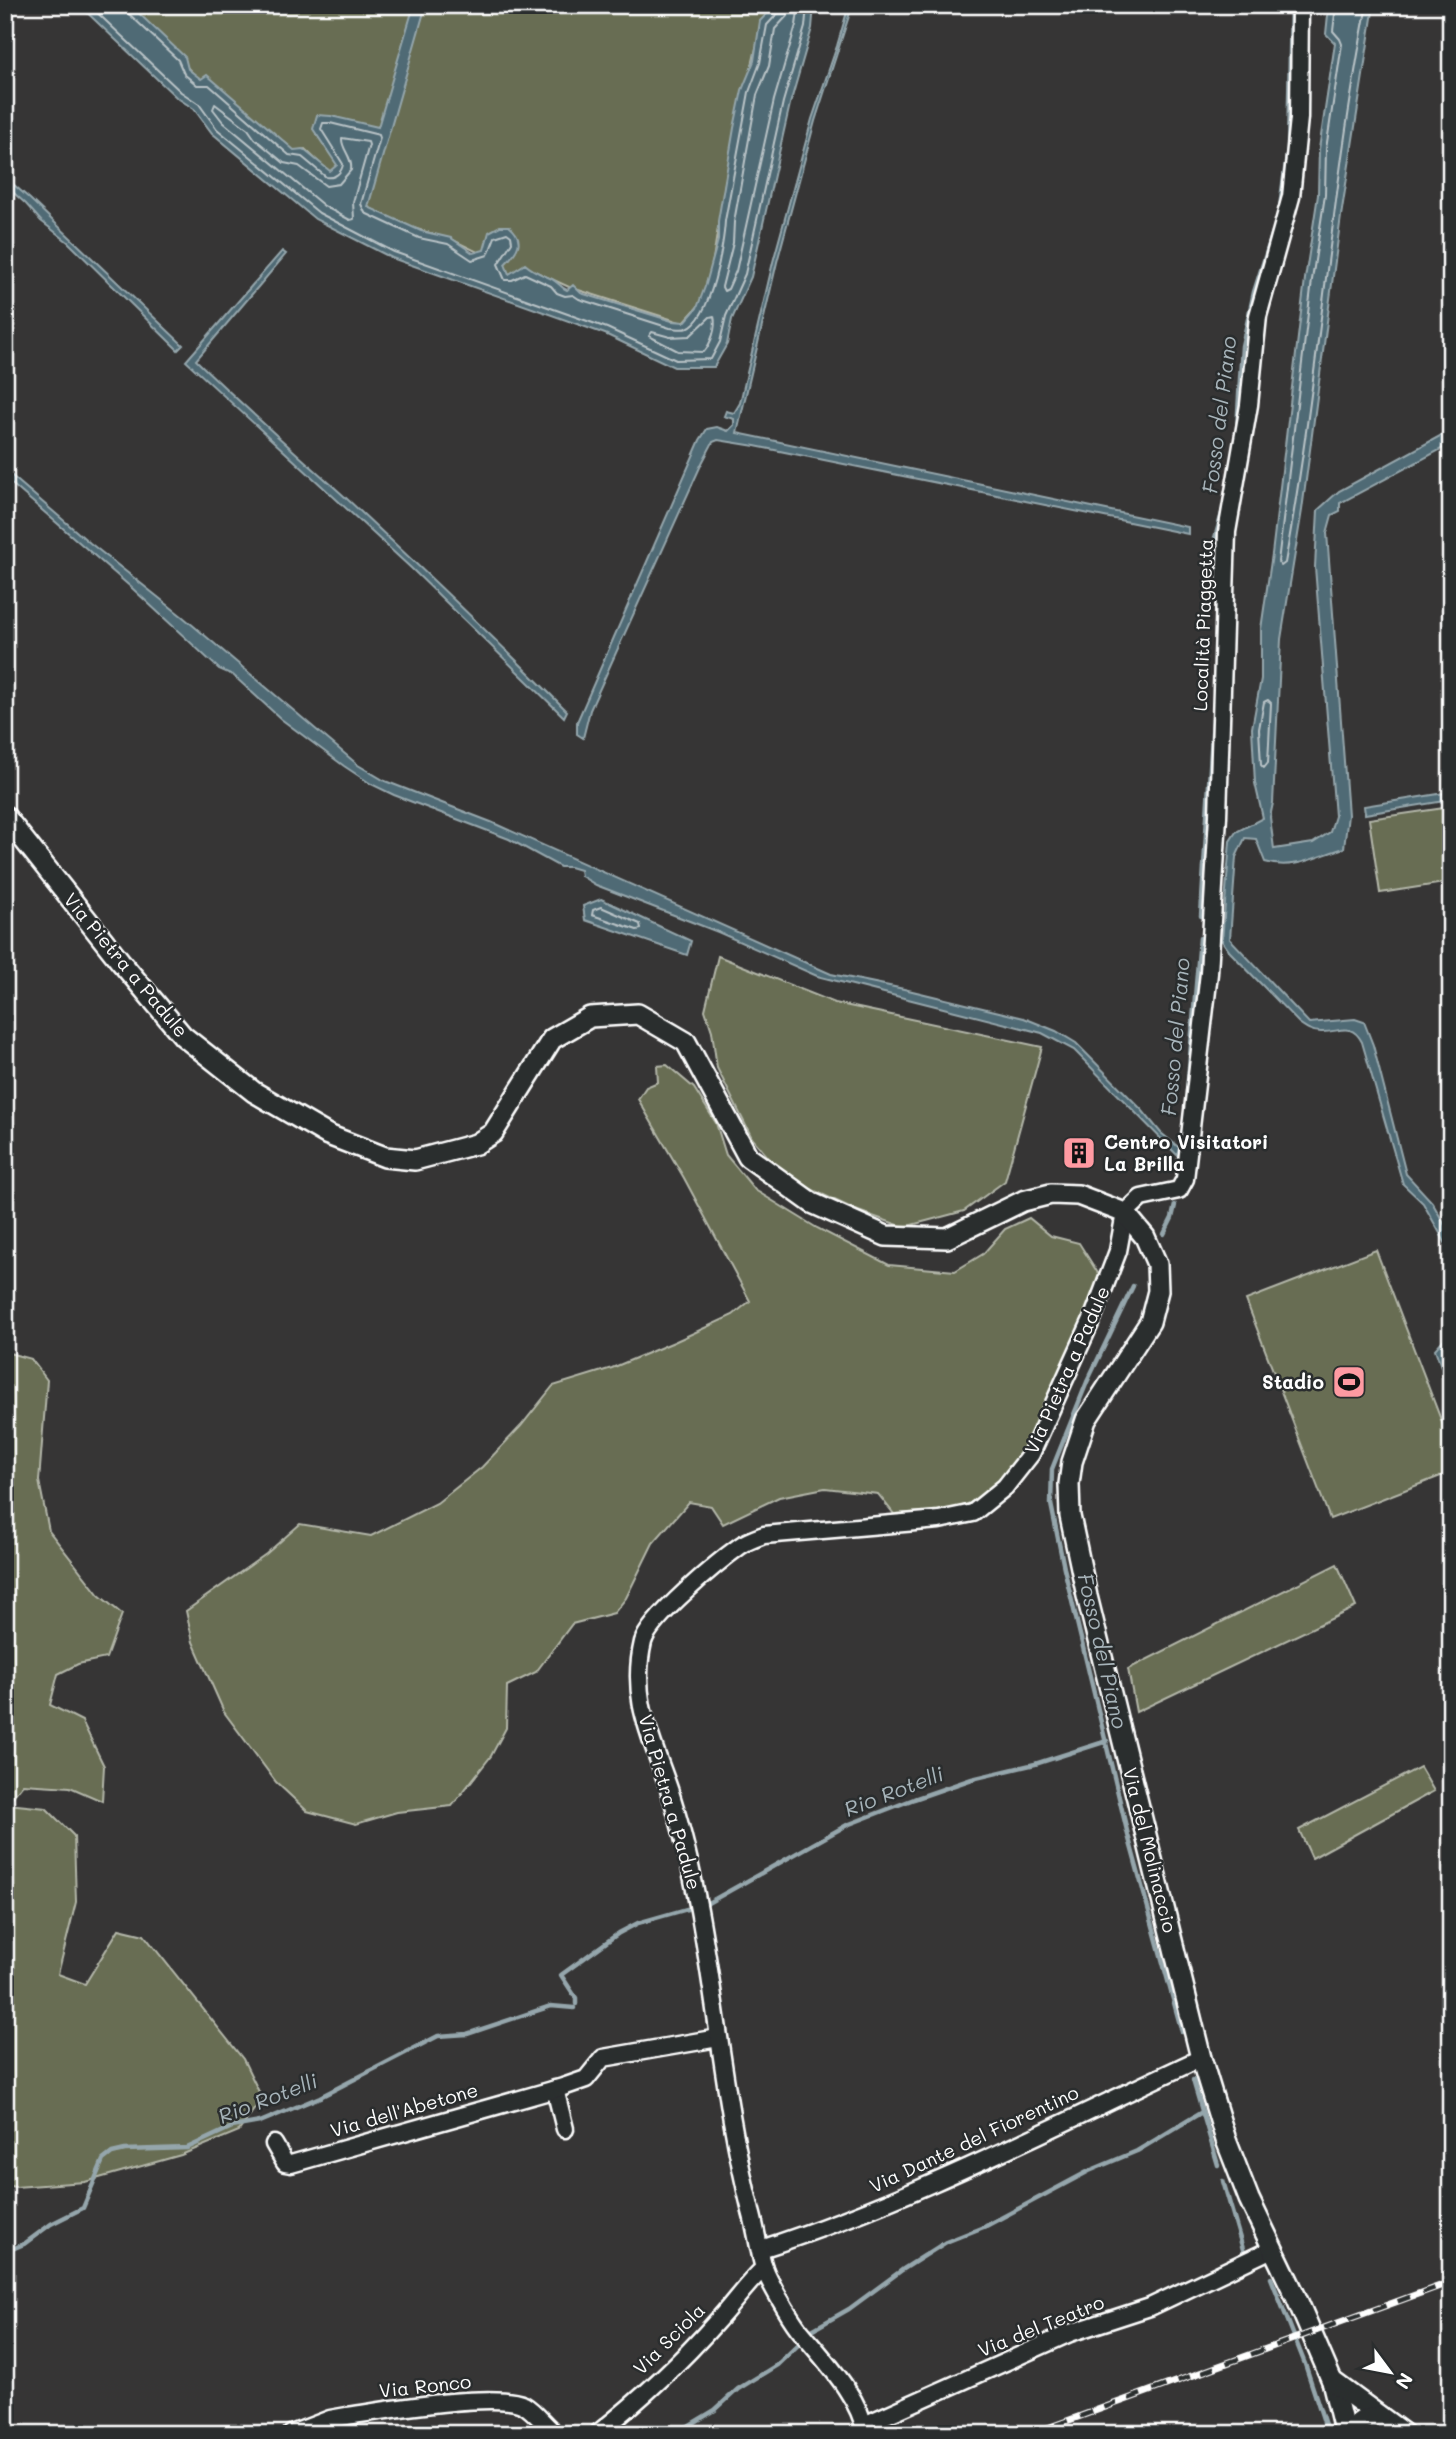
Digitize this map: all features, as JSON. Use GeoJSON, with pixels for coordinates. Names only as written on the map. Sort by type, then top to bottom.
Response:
{"type":"FeatureCollection","features":[{"type":"Feature","properties":{"kind":"street","name":"Località Piaggetta"},"geometry":{"type":"LineString","coordinates":[[1125,1213],[1140,1198],[1179,1190],[1185,1179],[1188,1161],[1209,972],[1218,816],[1227,532],[1249,405],[1258,316],[1291,197],[1299,118],[1300,5]]}},
{"type":"Feature","properties":{"kind":"street","name":"Via Pietra a Padule"},"geometry":{"type":"LineString","coordinates":[[5,816],[183,1036],[254,1092],[328,1135],[386,1157],[415,1160],[476,1144],[493,1133],[552,1039],[590,1017],[638,1014],[686,1042],[748,1157],[812,1203],[886,1236],[947,1238],[1023,1201],[1051,1194],[1078,1195],[1125,1213],[1118,1251],[1093,1317],[1031,1454],[1005,1487],[973,1513],[939,1520],[764,1535],[742,1544],[660,1615],[644,1639],[639,1674],[643,1716],[671,1794],[698,1900],[739,2164],[764,2268],[796,2325],[835,2371],[865,2430]]}},
{"type":"Feature","properties":{"kind":"street","name":"Via del Molinaccio"},"geometry":{"type":"LineString","coordinates":[[1125,1213],[1145,1237],[1157,1264],[1158,1292],[1150,1322],[1098,1399],[1078,1438],[1069,1484],[1070,1516],[1090,1609],[1201,2057],[1226,2140],[1332,2381],[1345,2434]]}},
{"type":"Feature","properties":{"kind":"street","name":"Via dell'Abetone"},"geometry":{"type":"LineString","coordinates":[[274,2144],[285,2164],[291,2164],[555,2089],[586,2078],[603,2058],[718,2038]]}},
{"type":"Feature","properties":{"kind":"street","name":"Via Dante del Fiorentino"},"geometry":{"type":"LineString","coordinates":[[761,2249],[812,2233],[898,2199],[1201,2057]]}},
{"type":"Feature","properties":{"kind":"street"},"geometry":{"type":"LineString","coordinates":[[555,2089],[565,2129]]}},
{"type":"Feature","properties":{"kind":"street","name":"Via del Teatro"},"geometry":{"type":"LineString","coordinates":[[865,2430],[1070,2333],[1150,2307],[1272,2249]]}},
{"type":"Feature","properties":{"kind":"street","name":"Via Sciola"},"geometry":{"type":"LineString","coordinates":[[597,2434],[633,2406],[680,2360],[764,2268]]}},
{"type":"Feature","properties":{"kind":"street"},"geometry":{"type":"LineString","coordinates":[[1332,2381],[1404,2434]]}},
{"type":"Feature","properties":{"kind":"street","name":"Via Ronco"},"geometry":{"type":"LineString","coordinates":[[291,2434],[330,2419],[346,2416],[473,2400],[511,2402],[524,2406],[556,2434]]}},
{"type":"Feature","properties":{"kind":"street"},"geometry":{"type":"LineString","coordinates":[[1345,2434],[1363,2420],[1380,2416]]}},
{"type":"Feature","properties":{"kind":"green space"},"geometry":{"type":"Polygon","coordinates":[[[129,5],[773,5],[762,22],[725,183],[711,272],[702,302],[683,323],[569,287],[526,267],[510,276],[480,253],[453,240],[397,223],[328,185],[329,172],[305,149],[293,151],[200,81],[129,5]]]}},
{"type":"Feature","properties":{"kind":"green space"},"geometry":{"type":"Polygon","coordinates":[[[1451,807],[1451,882],[1380,893],[1369,819],[1451,807]]]}},
{"type":"Feature","properties":{"kind":"green space"},"geometry":{"type":"Polygon","coordinates":[[[718,956],[835,1003],[1042,1047],[1005,1181],[964,1211],[904,1227],[858,1211],[785,1177],[752,1138],[717,1068],[712,1031],[705,1010],[718,956]]]}},
{"type":"Feature","properties":{"kind":"green space"},"geometry":{"type":"Polygon","coordinates":[[[667,1065],[694,1088],[716,1123],[726,1155],[755,1190],[817,1228],[889,1265],[955,1271],[983,1254],[1005,1229],[1029,1218],[1051,1236],[1079,1243],[1101,1278],[1022,1463],[983,1498],[952,1510],[894,1514],[878,1494],[825,1488],[779,1497],[723,1524],[711,1506],[689,1502],[653,1543],[626,1598],[614,1613],[572,1624],[536,1672],[507,1686],[506,1728],[491,1756],[452,1806],[397,1812],[356,1824],[307,1811],[276,1782],[224,1712],[193,1642],[186,1611],[266,1554],[300,1524],[371,1536],[437,1503],[482,1467],[521,1426],[553,1386],[612,1368],[674,1342],[733,1315],[750,1301],[638,1099],[646,1087],[658,1082],[657,1066],[667,1065]]]}},
{"type":"Feature","properties":{"kind":"green space"},"geometry":{"type":"Polygon","coordinates":[[[1376,1250],[1451,1446],[1451,1472],[1330,1519],[1246,1300],[1376,1250]]]}},
{"type":"Feature","properties":{"kind":"green space"},"geometry":{"type":"Polygon","coordinates":[[[5,1352],[31,1359],[47,1380],[39,1481],[49,1531],[99,1595],[122,1614],[106,1658],[78,1664],[58,1674],[50,1705],[82,1721],[104,1766],[102,1801],[70,1787],[23,1784],[7,1804],[46,1808],[74,1836],[76,1902],[58,1974],[85,1984],[119,1929],[144,1935],[243,2059],[262,2098],[239,2131],[181,2155],[85,2182],[15,2187],[5,2185],[5,1352]]]}},
{"type":"Feature","properties":{"kind":"green space"},"geometry":{"type":"Polygon","coordinates":[[[1337,1564],[1356,1607],[1136,1712],[1128,1669],[1337,1564]]]}},
{"type":"Feature","properties":{"kind":"green space"},"geometry":{"type":"Polygon","coordinates":[[[1420,1767],[1434,1791],[1312,1858],[1299,1830],[1420,1767]]]}},
{"type":"Feature","properties":{"kind":"water"},"geometry":{"type":"Polygon","coordinates":[[[79,5],[130,5],[185,57],[188,69],[201,79],[207,75],[294,150],[303,149],[330,171],[337,165],[313,129],[317,115],[378,127],[414,5],[426,5],[368,207],[421,231],[451,238],[473,253],[484,250],[489,232],[500,226],[509,226],[519,241],[514,255],[505,264],[509,274],[525,264],[567,290],[573,285],[581,293],[672,321],[685,322],[697,308],[718,240],[718,221],[734,128],[742,90],[754,61],[760,21],[775,5],[814,5],[812,28],[790,104],[751,277],[732,319],[727,344],[714,367],[674,367],[605,334],[392,258],[315,219],[212,133],[194,109],[176,97],[79,5]]]}},
{"type":"Feature","properties":{"kind":"water"},"geometry":{"type":"Polygon","coordinates":[[[849,5],[852,5],[815,121],[777,262],[737,433],[1188,527],[1188,534],[718,440],[713,442],[701,465],[590,710],[583,738],[577,734],[577,722],[700,440],[707,429],[717,427],[728,431],[734,425],[734,419],[724,416],[726,411],[734,413],[740,403],[773,262],[812,119],[849,5]]]}},
{"type":"Feature","properties":{"kind":"water"},"geometry":{"type":"Polygon","coordinates":[[[1329,5],[1374,5],[1281,639],[1273,803],[1270,817],[1274,849],[1313,843],[1330,832],[1335,816],[1315,567],[1318,510],[1339,491],[1451,430],[1451,444],[1340,503],[1340,511],[1332,515],[1327,533],[1348,815],[1344,848],[1296,864],[1276,864],[1265,862],[1256,839],[1245,838],[1236,857],[1230,939],[1309,1023],[1355,1019],[1364,1022],[1373,1045],[1406,1174],[1432,1202],[1451,1236],[1451,1253],[1423,1203],[1403,1184],[1358,1036],[1349,1030],[1318,1032],[1299,1023],[1222,941],[1230,841],[1236,832],[1263,818],[1255,783],[1252,728],[1261,679],[1261,629],[1318,195],[1319,149],[1335,43],[1326,34],[1329,5]]]}},
{"type":"Feature","properties":{"kind":"water"},"geometry":{"type":"Polygon","coordinates":[[[5,177],[183,345],[178,350],[68,242],[41,221],[5,185],[5,177]]]}},
{"type":"Feature","properties":{"kind":"water"},"geometry":{"type":"Polygon","coordinates":[[[282,251],[286,254],[196,360],[485,630],[567,711],[564,717],[411,568],[186,361],[282,251]]]}},
{"type":"Feature","properties":{"kind":"water"},"geometry":{"type":"Polygon","coordinates":[[[5,470],[358,765],[385,781],[491,822],[831,974],[1024,1018],[1056,1031],[1076,1043],[1161,1133],[1182,1150],[1182,1160],[1074,1050],[1042,1033],[817,976],[718,932],[596,885],[581,876],[580,870],[560,867],[509,839],[371,784],[281,719],[233,675],[219,669],[133,589],[5,478],[5,470]]]}},
{"type":"Feature","properties":{"kind":"water"},"geometry":{"type":"Polygon","coordinates":[[[1451,792],[1451,800],[1365,814],[1364,806],[1451,792]]]}},
{"type":"Feature","properties":{"kind":"water"},"geometry":{"type":"Polygon","coordinates":[[[601,899],[691,941],[687,955],[585,920],[583,906],[601,899]]]}},
{"type":"Feature","properties":{"kind":"water"},"geometry":{"type":"Polygon","coordinates":[[[1451,1331],[1451,1343],[1446,1353],[1451,1367],[1451,1395],[1435,1349],[1451,1331]]]}},
{"type":"Feature","properties":{"kind":"waterway","name":"Fosso del Piano"},"geometry":{"type":"LineString","coordinates":[[1279,214],[1288,148],[1291,5]]}},
{"type":"Feature","properties":{"kind":"waterway","name":"Fosso del Piano"},"geometry":{"type":"LineString","coordinates":[[1237,429],[1242,346],[1254,292],[1273,232]]}},
{"type":"Feature","properties":{"kind":"waterway","name":"Fosso del Piano"},"geometry":{"type":"LineString","coordinates":[[1217,615],[1215,538],[1224,506]]}},
{"type":"Feature","properties":{"kind":"waterway","name":"Fosso del Piano"},"geometry":{"type":"LineString","coordinates":[[1201,916],[1213,718]]}},
{"type":"Feature","properties":{"kind":"waterway","name":"Fosso del Piano"},"geometry":{"type":"LineString","coordinates":[[1187,1092],[1200,938]]}},
{"type":"Feature","properties":{"kind":"waterway","name":"Fosso del Piano"},"geometry":{"type":"LineString","coordinates":[[1164,1234],[1175,1205]]}},
{"type":"Feature","properties":{"kind":"waterway","name":"Fosso del Piano"},"geometry":{"type":"LineString","coordinates":[[1133,1286],[1087,1382],[1052,1469],[1051,1504],[1128,1835],[1182,2032]]}},
{"type":"Feature","properties":{"kind":"waterway","name":"Rio Rotelli"},"geometry":{"type":"LineString","coordinates":[[706,1904],[847,1825],[972,1779],[1035,1764],[1107,1741]]}},
{"type":"Feature","properties":{"kind":"waterway","name":"Rio Rotelli"},"geometry":{"type":"LineString","coordinates":[[576,2004],[576,1998],[561,1975],[619,1933],[638,1923],[687,1909]]}},
{"type":"Feature","properties":{"kind":"waterway","name":"Rio Rotelli"},"geometry":{"type":"LineString","coordinates":[[5,2252],[24,2244],[51,2224],[83,2208],[103,2160],[112,2153],[125,2150],[187,2148],[232,2127],[260,2122],[320,2097],[438,2036],[467,2034],[551,2006],[574,2008]]}},
{"type":"Feature","properties":{"kind":"waterway","name":"Fosso del Piano"},"geometry":{"type":"LineString","coordinates":[[1193,2080],[1218,2165]]}},
{"type":"Feature","properties":{"kind":"waterway"},"geometry":{"type":"LineString","coordinates":[[812,2330],[849,2309],[946,2242],[986,2226],[1089,2171],[1137,2151],[1202,2112]]}},
{"type":"Feature","properties":{"kind":"waterway","name":"Fosso del Piano"},"geometry":{"type":"LineString","coordinates":[[1223,2181],[1245,2256]]}},
{"type":"Feature","properties":{"kind":"waterway","name":"Fosso del Piano"},"geometry":{"type":"LineString","coordinates":[[1271,2278],[1305,2364],[1328,2434]]}},
{"type":"Feature","properties":{"kind":"waterway"},"geometry":{"type":"LineString","coordinates":[[675,2434],[715,2410],[738,2389],[777,2365],[800,2343]]}},
{"type":"Feature","properties":{"kind":"railway"},"geometry":{"type":"LineString","coordinates":[[1031,2434],[1451,2282]]}},
{"type":"Feature","properties":{"kind":"place","name":"Centro Visitatori La Brilla"},"geometry":{"type":"Point","coordinates":[1079,1153]}},
{"type":"Feature","properties":{"kind":"place","name":"Stadio"},"geometry":{"type":"Point","coordinates":[1349,1382]}}]}
